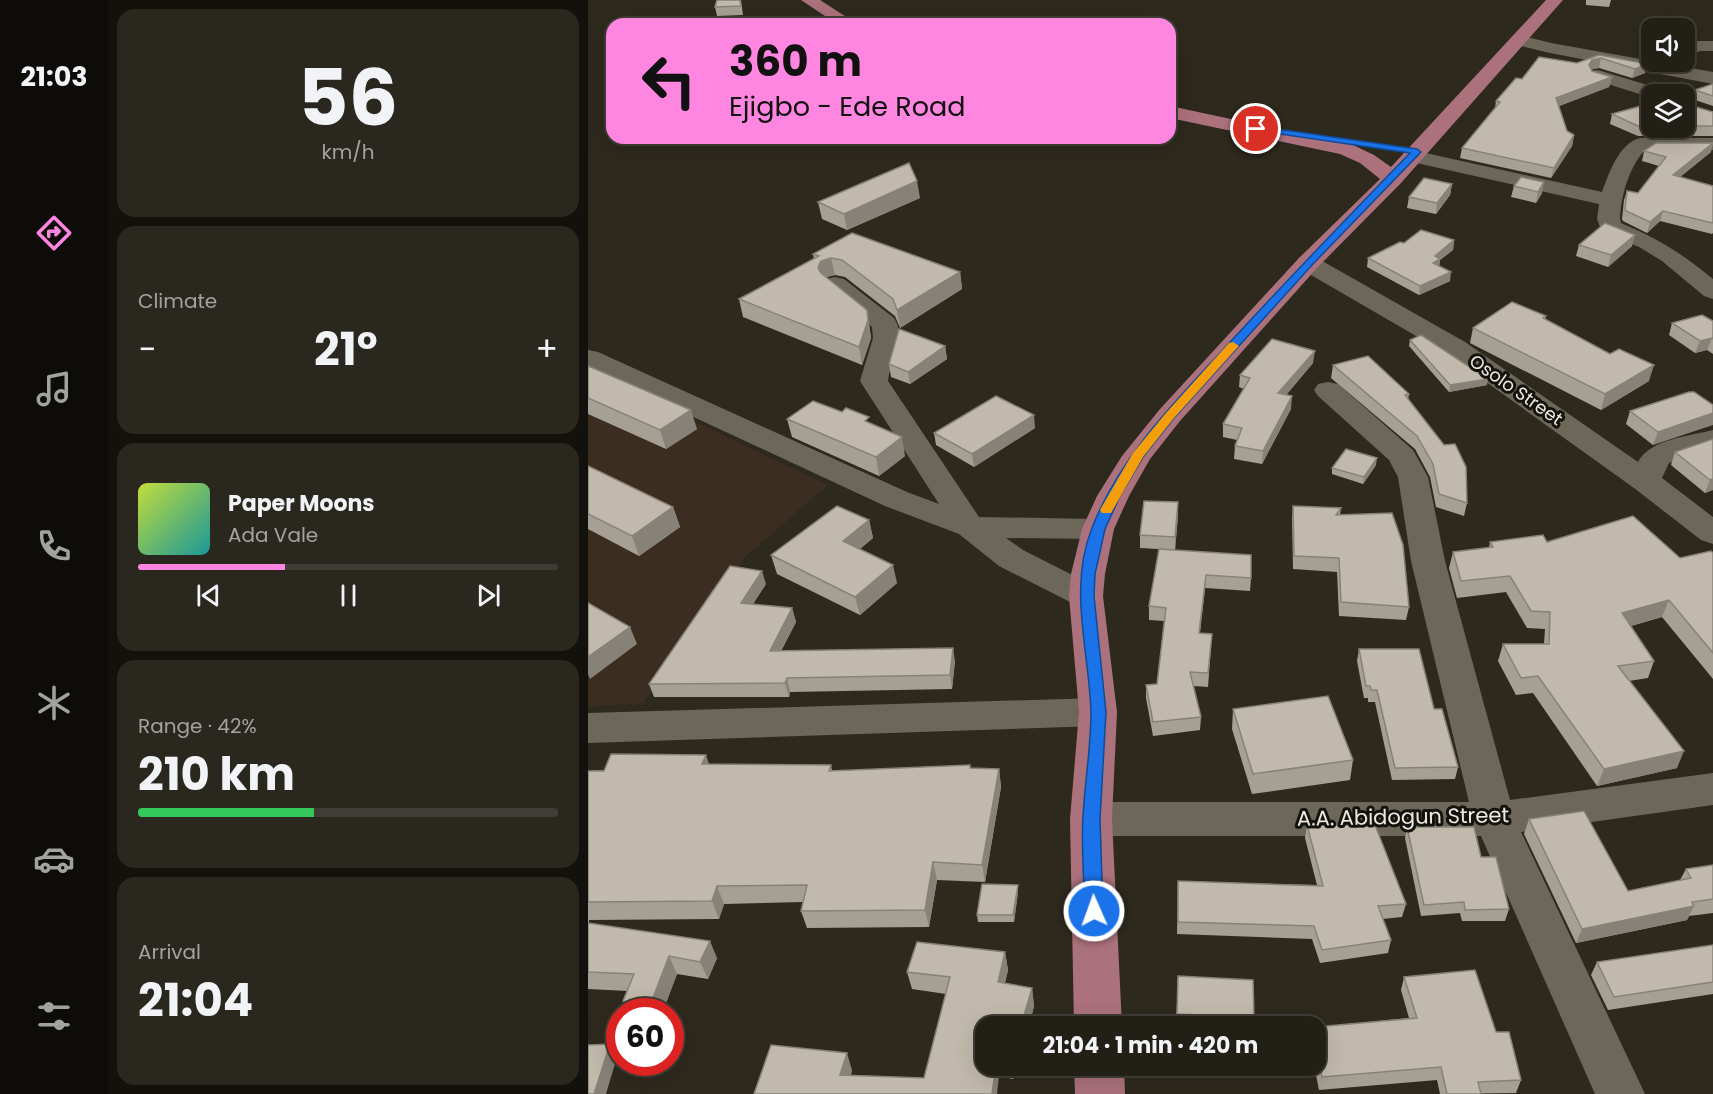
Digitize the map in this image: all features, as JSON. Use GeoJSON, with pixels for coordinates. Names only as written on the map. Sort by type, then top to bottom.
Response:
{"type":"FeatureCollection","features":[{"type":"Feature","properties":{"kind":"main road"},"geometry":{"type":"LineString","coordinates":[[809,0],[839,18]]}},
{"type":"Feature","properties":{"kind":"main road"},"geometry":{"type":"LineString","coordinates":[[1098,1016],[1091,819],[1098,712],[1086,596],[1088,574],[1098,529],[1113,496],[1144,448],[1170,415],[1308,263],[1401,156],[1556,0]]}},
{"type":"Feature","properties":{"kind":"main road"},"geometry":{"type":"LineString","coordinates":[[1176,113],[1401,156]]}},
{"type":"Feature","properties":{"kind":"main road"},"geometry":{"type":"LineString","coordinates":[[1256,129],[1355,152],[1401,156]]}},
{"type":"Feature","properties":{"kind":"main road"},"geometry":{"type":"LineString","coordinates":[[1099,1076],[1100,1094]]}},
{"type":"Feature","properties":{"kind":"street"},"geometry":{"type":"LineString","coordinates":[[1526,32],[1641,60]]}},
{"type":"Feature","properties":{"kind":"street"},"geometry":{"type":"LineString","coordinates":[[1526,32],[1641,87]]}},
{"type":"Feature","properties":{"kind":"street"},"geometry":{"type":"LineString","coordinates":[[1695,47],[1713,46]]}},
{"type":"Feature","properties":{"kind":"street"},"geometry":{"type":"LineString","coordinates":[[1695,60],[1713,60]]}},
{"type":"Feature","properties":{"kind":"street"},"geometry":{"type":"LineString","coordinates":[[1690,72],[1713,78]]}},
{"type":"Feature","properties":{"kind":"street"},"geometry":{"type":"LineString","coordinates":[[1713,144],[1640,144],[1630,150],[1610,200],[1606,220],[1610,227],[1647,242],[1670,256],[1713,291]]}},
{"type":"Feature","properties":{"kind":"street"},"geometry":{"type":"LineString","coordinates":[[1401,156],[1610,200]]}},
{"type":"Feature","properties":{"kind":"street","name":"Osolo Street"},"geometry":{"type":"LineString","coordinates":[[1308,263],[1456,348],[1645,481],[1713,533]]}},
{"type":"Feature","properties":{"kind":"street"},"geometry":{"type":"LineString","coordinates":[[835,284],[885,324],[888,333],[874,370],[874,381],[970,527]]}},
{"type":"Feature","properties":{"kind":"street"},"geometry":{"type":"LineString","coordinates":[[596,369],[896,499],[970,527],[1011,558],[1086,596]]}},
{"type":"Feature","properties":{"kind":"street"},"geometry":{"type":"LineString","coordinates":[[1328,390],[1402,456],[1413,477],[1428,561],[1494,819],[1620,1094]]}},
{"type":"Feature","properties":{"kind":"street"},"geometry":{"type":"LineString","coordinates":[[1645,481],[1656,457],[1684,446],[1713,440]]}},
{"type":"Feature","properties":{"kind":"street"},"geometry":{"type":"LineString","coordinates":[[970,527],[1098,529]]}},
{"type":"Feature","properties":{"kind":"street"},"geometry":{"type":"LineString","coordinates":[[588,728],[1098,712]]}},
{"type":"Feature","properties":{"kind":"street","name":"A.A. Abidogun Street"},"geometry":{"type":"LineString","coordinates":[[1091,819],[1494,819],[1713,789]]}},
{"type":"Feature","properties":{"kind":"shaded area"},"geometry":{"type":"Polygon","coordinates":[[[588,371],[828,485],[746,556],[643,703],[588,707],[588,371]]]}},
{"type":"Feature","properties":{"kind":"building"},"geometry":{"type":"Polygon","coordinates":[[[717,0],[740,0],[741,6],[715,7],[717,0]]]}},
{"type":"Feature","properties":{"kind":"building"},"geometry":{"type":"Polygon","coordinates":[[[1599,55],[1641,63],[1641,67],[1635,69],[1601,58],[1592,60],[1589,65],[1592,71],[1612,77],[1556,98],[1567,131],[1574,135],[1554,168],[1462,148],[1500,102],[1496,101],[1516,78],[1522,79],[1539,57],[1577,63],[1599,55]]]}},
{"type":"Feature","properties":{"kind":"building"},"geometry":{"type":"Polygon","coordinates":[[[1713,84],[1713,96],[1695,90],[1713,84]]]}},
{"type":"Feature","properties":{"kind":"building"},"geometry":{"type":"Polygon","coordinates":[[[1641,106],[1641,127],[1640,127],[1612,114],[1641,106]]]}},
{"type":"Feature","properties":{"kind":"building"},"geometry":{"type":"Polygon","coordinates":[[[1695,107],[1713,112],[1713,126],[1695,126],[1695,107]]]}},
{"type":"Feature","properties":{"kind":"building"},"geometry":{"type":"Polygon","coordinates":[[[1656,143],[1713,143],[1673,175],[1713,186],[1713,223],[1663,211],[1650,222],[1626,211],[1627,191],[1638,193],[1666,157],[1644,151],[1656,143]]]}},
{"type":"Feature","properties":{"kind":"building"},"geometry":{"type":"Polygon","coordinates":[[[909,163],[917,181],[844,214],[818,202],[909,163]]]}},
{"type":"Feature","properties":{"kind":"building"},"geometry":{"type":"Polygon","coordinates":[[[1521,177],[1544,182],[1538,192],[1514,186],[1521,177]]]}},
{"type":"Feature","properties":{"kind":"building"},"geometry":{"type":"Polygon","coordinates":[[[1424,178],[1452,184],[1437,203],[1409,197],[1424,178]]]}},
{"type":"Feature","properties":{"kind":"building"},"geometry":{"type":"Polygon","coordinates":[[[1605,223],[1635,235],[1611,255],[1579,245],[1605,223]]]}},
{"type":"Feature","properties":{"kind":"building"},"geometry":{"type":"Polygon","coordinates":[[[1421,230],[1454,240],[1435,256],[1440,259],[1433,263],[1451,272],[1420,286],[1368,258],[1400,242],[1404,243],[1421,230]]]}},
{"type":"Feature","properties":{"kind":"building"},"geometry":{"type":"Polygon","coordinates":[[[852,233],[960,272],[897,310],[893,299],[842,260],[831,258],[821,261],[818,268],[821,273],[867,310],[868,320],[859,347],[739,299],[819,256],[813,254],[852,233]]]}},
{"type":"Feature","properties":{"kind":"building"},"geometry":{"type":"Polygon","coordinates":[[[1512,302],[1546,316],[1543,318],[1610,354],[1619,349],[1654,365],[1605,394],[1473,328],[1512,302]]]}},
{"type":"Feature","properties":{"kind":"building"},"geometry":{"type":"Polygon","coordinates":[[[1702,315],[1713,321],[1713,339],[1700,341],[1672,323],[1702,315]]]}},
{"type":"Feature","properties":{"kind":"building"},"geometry":{"type":"Polygon","coordinates":[[[899,329],[945,346],[908,372],[889,364],[899,329]]]}},
{"type":"Feature","properties":{"kind":"building"},"geometry":{"type":"Polygon","coordinates":[[[1421,335],[1488,379],[1450,385],[1410,340],[1421,335]]]}},
{"type":"Feature","properties":{"kind":"building"},"geometry":{"type":"Polygon","coordinates":[[[1272,339],[1315,351],[1278,393],[1292,396],[1263,451],[1235,446],[1242,428],[1223,424],[1250,378],[1240,375],[1272,339]]]}},
{"type":"Feature","properties":{"kind":"building"},"geometry":{"type":"Polygon","coordinates":[[[1368,356],[1409,394],[1405,395],[1444,445],[1455,444],[1466,467],[1467,503],[1439,494],[1433,464],[1417,436],[1333,365],[1368,356]]]}},
{"type":"Feature","properties":{"kind":"building"},"geometry":{"type":"Polygon","coordinates":[[[588,366],[691,410],[660,430],[588,398],[588,366]]]}},
{"type":"Feature","properties":{"kind":"building"},"geometry":{"type":"Polygon","coordinates":[[[1694,392],[1713,405],[1713,413],[1658,432],[1630,411],[1694,392]]]}},
{"type":"Feature","properties":{"kind":"building"},"geometry":{"type":"Polygon","coordinates":[[[996,396],[1034,415],[972,454],[934,433],[996,396]]]}},
{"type":"Feature","properties":{"kind":"building"},"geometry":{"type":"Polygon","coordinates":[[[813,401],[842,412],[846,408],[869,417],[865,421],[902,437],[876,457],[787,419],[813,401]]]}},
{"type":"Feature","properties":{"kind":"building"},"geometry":{"type":"Polygon","coordinates":[[[1713,439],[1713,479],[1710,480],[1675,452],[1713,439]]]}},
{"type":"Feature","properties":{"kind":"building"},"geometry":{"type":"Polygon","coordinates":[[[1346,449],[1377,458],[1364,477],[1332,468],[1346,449]]]}},
{"type":"Feature","properties":{"kind":"building"},"geometry":{"type":"Polygon","coordinates":[[[588,466],[673,507],[632,536],[588,514],[588,466]]]}},
{"type":"Feature","properties":{"kind":"building"},"geometry":{"type":"Polygon","coordinates":[[[1144,501],[1178,502],[1175,537],[1140,535],[1144,501]]]}},
{"type":"Feature","properties":{"kind":"building"},"geometry":{"type":"Polygon","coordinates":[[[837,506],[869,520],[843,541],[893,565],[855,597],[771,555],[837,506]]]}},
{"type":"Feature","properties":{"kind":"building"},"geometry":{"type":"Polygon","coordinates":[[[1293,506],[1341,508],[1336,515],[1392,513],[1403,545],[1409,607],[1341,602],[1339,558],[1294,556],[1293,506]]]}},
{"type":"Feature","properties":{"kind":"building"},"geometry":{"type":"Polygon","coordinates":[[[1633,516],[1680,558],[1711,551],[1713,553],[1713,653],[1669,600],[1622,613],[1654,661],[1618,666],[1684,751],[1604,769],[1538,676],[1521,678],[1503,644],[1549,644],[1550,612],[1531,611],[1510,576],[1461,581],[1453,552],[1493,547],[1490,542],[1543,535],[1547,542],[1633,516]]]}},
{"type":"Feature","properties":{"kind":"building"},"geometry":{"type":"Polygon","coordinates":[[[1159,549],[1251,555],[1251,578],[1206,575],[1199,633],[1212,634],[1208,673],[1190,672],[1201,717],[1153,722],[1146,685],[1157,684],[1166,608],[1149,606],[1159,549]]]}},
{"type":"Feature","properties":{"kind":"building"},"geometry":{"type":"Polygon","coordinates":[[[730,566],[762,571],[741,603],[792,608],[770,651],[953,648],[950,675],[787,678],[785,683],[649,684],[730,566]]]}},
{"type":"Feature","properties":{"kind":"building"},"geometry":{"type":"Polygon","coordinates":[[[588,603],[630,627],[588,657],[588,603]]]}},
{"type":"Feature","properties":{"kind":"building"},"geometry":{"type":"Polygon","coordinates":[[[1359,649],[1419,649],[1434,709],[1442,709],[1458,767],[1395,768],[1377,690],[1371,690],[1370,686],[1366,686],[1359,649]]]}},
{"type":"Feature","properties":{"kind":"building"},"geometry":{"type":"Polygon","coordinates":[[[1328,696],[1353,760],[1253,774],[1233,709],[1328,696]]]}},
{"type":"Feature","properties":{"kind":"building"},"geometry":{"type":"Polygon","coordinates":[[[611,754],[706,755],[702,764],[831,765],[829,771],[970,765],[970,768],[999,769],[982,865],[933,862],[925,910],[801,911],[807,885],[717,886],[712,901],[588,902],[588,771],[604,771],[611,754]]]}},
{"type":"Feature","properties":{"kind":"building"},"geometry":{"type":"Polygon","coordinates":[[[1584,811],[1628,891],[1691,878],[1686,869],[1713,865],[1713,899],[1692,902],[1694,906],[1582,929],[1529,819],[1584,811]]]}},
{"type":"Feature","properties":{"kind":"building"},"geometry":{"type":"Polygon","coordinates":[[[1307,825],[1375,825],[1406,904],[1378,906],[1391,940],[1322,950],[1314,926],[1178,922],[1178,881],[1323,886],[1307,825]]]}},
{"type":"Feature","properties":{"kind":"building"},"geometry":{"type":"Polygon","coordinates":[[[1407,827],[1474,827],[1481,857],[1496,857],[1509,909],[1465,910],[1464,902],[1424,905],[1407,827]]]}},
{"type":"Feature","properties":{"kind":"building"},"geometry":{"type":"Polygon","coordinates":[[[982,884],[1018,885],[1013,915],[977,915],[982,884]]]}},
{"type":"Feature","properties":{"kind":"building"},"geometry":{"type":"Polygon","coordinates":[[[588,923],[710,941],[700,962],[669,956],[653,998],[624,998],[634,974],[588,972],[588,923]]]}},
{"type":"Feature","properties":{"kind":"building"},"geometry":{"type":"Polygon","coordinates":[[[917,942],[1005,952],[998,982],[1032,988],[1024,1016],[975,1016],[975,1076],[994,1076],[992,1094],[754,1094],[771,1045],[847,1053],[840,1075],[924,1078],[950,977],[907,972],[917,942]]]}},
{"type":"Feature","properties":{"kind":"building"},"geometry":{"type":"Polygon","coordinates":[[[1713,945],[1713,982],[1614,997],[1597,962],[1713,945]]]}},
{"type":"Feature","properties":{"kind":"building"},"geometry":{"type":"Polygon","coordinates":[[[1475,970],[1496,1032],[1509,1032],[1521,1080],[1478,1082],[1481,1094],[1447,1094],[1441,1067],[1322,1077],[1326,1076],[1326,1026],[1417,1018],[1404,977],[1475,970]]]}},
{"type":"Feature","properties":{"kind":"building"},"geometry":{"type":"Polygon","coordinates":[[[1178,976],[1253,980],[1254,1016],[1177,1014],[1178,976]]]}},
{"type":"Feature","properties":{"kind":"building"},"geometry":{"type":"Polygon","coordinates":[[[606,1044],[606,1056],[594,1094],[588,1094],[588,1045],[606,1044]]]}},
{"type":"Feature","properties":{"kind":"slow traffic"},"geometry":{"type":"LineString","coordinates":[[1107,510],[1137,456],[1170,415],[1233,346]]}},
{"type":"Feature","properties":{"kind":"route"},"geometry":{"type":"LineString","coordinates":[[1094,911],[1091,819],[1098,712],[1086,596],[1088,574],[1098,529],[1113,496],[1137,456],[1170,415],[1308,263],[1417,152],[1375,144],[1256,129]]}}]}
